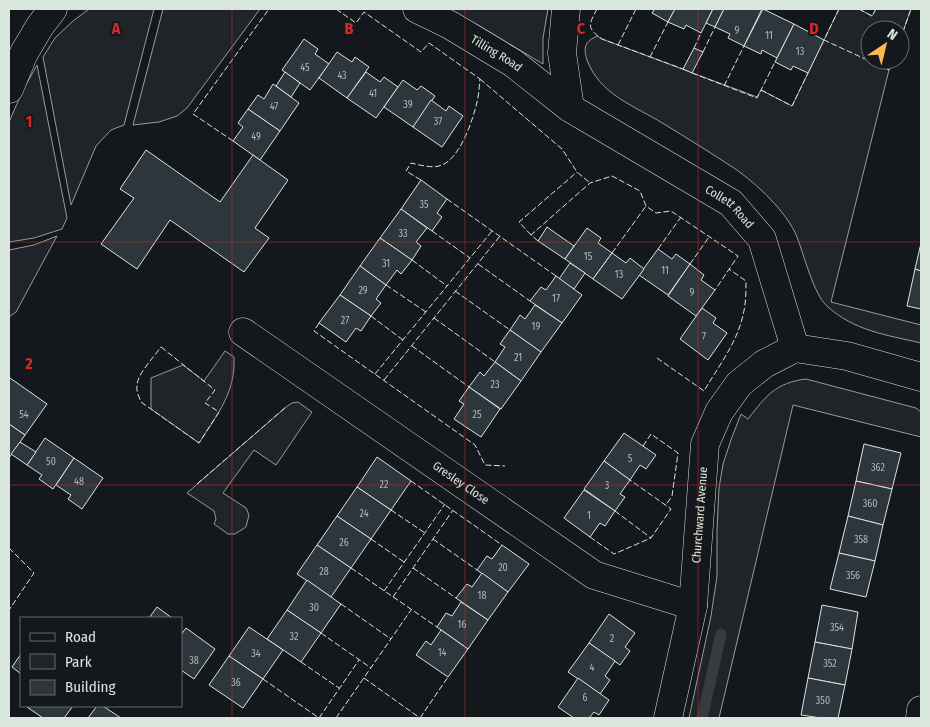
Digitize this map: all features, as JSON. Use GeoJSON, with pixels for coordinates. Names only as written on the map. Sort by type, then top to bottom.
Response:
{"type":"FeatureCollection","features":[{"type":"Feature","properties":{"kind":"street"},"geometry":{"type":"LineString","coordinates":[[9,90],[24,52],[53,9]]}},
{"type":"Feature","properties":{"kind":"street","name":"Tilling Road"},"geometry":{"type":"LineString","coordinates":[[417,9],[450,25],[513,63],[570,108]]}},
{"type":"Feature","properties":{"kind":"street"},"geometry":{"type":"LineString","coordinates":[[566,9],[562,53],[570,108]]}},
{"type":"Feature","properties":{"kind":"street","name":"Collett Road"},"geometry":{"type":"LineString","coordinates":[[570,108],[731,203],[762,240],[795,348]]}},
{"type":"Feature","properties":{"kind":"street","name":"Gresley Close"},"geometry":{"type":"LineString","coordinates":[[243,332],[594,576],[692,606]]}},
{"type":"Feature","properties":{"kind":"street"},"geometry":{"type":"LineString","coordinates":[[795,348],[847,356],[921,377]]}},
{"type":"Feature","properties":{"kind":"street","name":"Churchward Avenue"},"geometry":{"type":"LineString","coordinates":[[668,718],[692,606],[705,444],[719,412],[739,384],[764,364],[795,348]]}},
{"type":"Feature","properties":{"kind":"street"},"geometry":{"type":"LineString","coordinates":[[920,718],[921,710]]}},
{"type":"Feature","properties":{"kind":"green space"},"geometry":{"type":"Polygon","coordinates":[[[89,9],[154,9],[124,125],[111,130],[96,146],[71,205],[43,57],[55,38],[89,9]]]}},
{"type":"Feature","properties":{"kind":"green space"},"geometry":{"type":"Polygon","coordinates":[[[163,9],[260,9],[187,108],[177,116],[159,122],[133,125],[163,9]]]}},
{"type":"Feature","properties":{"kind":"green space"},"geometry":{"type":"Polygon","coordinates":[[[446,9],[548,9],[543,38],[543,64],[478,25],[446,9]]]}},
{"type":"Feature","properties":{"kind":"green space"},"geometry":{"type":"Polygon","coordinates":[[[839,9],[859,9],[872,16],[876,9],[911,9],[907,20],[860,20],[860,70],[889,70],[831,302],[921,325],[921,343],[860,327],[827,306],[822,301],[814,284],[797,237],[779,208],[734,168],[609,91],[593,72],[587,60],[585,48],[590,40],[597,36],[757,97],[761,90],[792,106],[839,9]]]}},
{"type":"Feature","properties":{"kind":"green space"},"geometry":{"type":"Polygon","coordinates":[[[37,65],[67,218],[62,229],[34,238],[9,242],[9,122],[23,90],[37,65]]]}},
{"type":"Feature","properties":{"kind":"green space"},"geometry":{"type":"Polygon","coordinates":[[[57,236],[16,312],[9,317],[9,250],[34,245],[57,236]]]}},
{"type":"Feature","properties":{"kind":"green space"},"geometry":{"type":"Polygon","coordinates":[[[225,351],[234,357],[234,370],[229,392],[219,413],[199,443],[151,409],[151,378],[183,365],[204,381],[225,351]]]}},
{"type":"Feature","properties":{"kind":"green space"},"geometry":{"type":"Polygon","coordinates":[[[806,379],[916,408],[921,412],[921,437],[793,405],[719,718],[689,718],[711,616],[717,576],[719,488],[723,464],[732,437],[741,414],[748,419],[766,397],[779,387],[806,379]]]}},
{"type":"Feature","properties":{"kind":"green space"},"geometry":{"type":"Polygon","coordinates":[[[298,402],[312,412],[276,465],[254,450],[223,493],[246,508],[249,515],[246,527],[235,534],[228,534],[214,524],[216,519],[214,511],[187,493],[286,407],[298,402]]]}},
{"type":"Feature","properties":{"kind":"building"},"geometry":{"type":"Polygon","coordinates":[[[653,9],[675,9],[668,22],[652,13],[653,9]]]}},
{"type":"Feature","properties":{"kind":"building"},"geometry":{"type":"Polygon","coordinates":[[[675,9],[713,9],[701,33],[686,25],[684,29],[668,22],[675,9]]]}},
{"type":"Feature","properties":{"kind":"building"},"geometry":{"type":"Polygon","coordinates":[[[713,9],[724,9],[715,27],[706,23],[713,9]]]}},
{"type":"Feature","properties":{"kind":"building"},"geometry":{"type":"Polygon","coordinates":[[[724,9],[762,9],[744,46],[728,38],[730,34],[715,27],[724,9]]]}},
{"type":"Feature","properties":{"kind":"building"},"geometry":{"type":"Polygon","coordinates":[[[763,9],[794,24],[777,58],[762,50],[761,54],[744,46],[763,9]]]}},
{"type":"Feature","properties":{"kind":"building"},"geometry":{"type":"Polygon","coordinates":[[[794,24],[824,40],[808,73],[793,66],[791,70],[775,62],[794,24]]]}},
{"type":"Feature","properties":{"kind":"building"},"geometry":{"type":"Polygon","coordinates":[[[304,39],[318,49],[315,54],[329,64],[310,90],[282,70],[304,39]]]}},
{"type":"Feature","properties":{"kind":"building"},"geometry":{"type":"Polygon","coordinates":[[[694,48],[703,52],[692,73],[683,69],[694,48]]]}},
{"type":"Feature","properties":{"kind":"building"},"geometry":{"type":"Polygon","coordinates":[[[337,52],[352,62],[355,57],[369,67],[347,98],[319,78],[337,52]]]}},
{"type":"Feature","properties":{"kind":"building"},"geometry":{"type":"Polygon","coordinates":[[[285,72],[300,83],[291,97],[276,86],[285,72]]]}},
{"type":"Feature","properties":{"kind":"building"},"geometry":{"type":"Polygon","coordinates":[[[366,72],[380,82],[384,77],[398,87],[376,118],[347,98],[366,72]]]}},
{"type":"Feature","properties":{"kind":"building"},"geometry":{"type":"Polygon","coordinates":[[[403,80],[417,90],[421,86],[435,96],[413,127],[384,107],[403,80]]]}},
{"type":"Feature","properties":{"kind":"building"},"geometry":{"type":"Polygon","coordinates":[[[273,84],[299,103],[280,131],[248,109],[258,95],[264,99],[273,84]]]}},
{"type":"Feature","properties":{"kind":"building"},"geometry":{"type":"Polygon","coordinates":[[[431,100],[446,111],[449,106],[463,116],[442,147],[413,127],[431,100]]]}},
{"type":"Feature","properties":{"kind":"building"},"geometry":{"type":"Polygon","coordinates":[[[248,109],[280,131],[260,160],[233,141],[243,127],[238,123],[248,109]]]}},
{"type":"Feature","properties":{"kind":"building"},"geometry":{"type":"Polygon","coordinates":[[[146,150],[220,202],[253,155],[288,180],[255,228],[269,238],[244,272],[170,220],[137,269],[101,244],[134,198],[120,189],[146,150]]]}},
{"type":"Feature","properties":{"kind":"building"},"geometry":{"type":"Polygon","coordinates":[[[421,180],[447,199],[437,213],[442,217],[432,231],[401,209],[421,180]]]}},
{"type":"Feature","properties":{"kind":"building"},"geometry":{"type":"Polygon","coordinates":[[[401,209],[427,228],[416,242],[421,246],[412,260],[380,238],[401,209]]]}},
{"type":"Feature","properties":{"kind":"building"},"geometry":{"type":"Polygon","coordinates":[[[547,227],[574,246],[565,259],[538,241],[547,227]]]}},
{"type":"Feature","properties":{"kind":"building"},"geometry":{"type":"Polygon","coordinates":[[[587,228],[601,238],[598,243],[612,253],[593,279],[565,259],[587,228]]]}},
{"type":"Feature","properties":{"kind":"building"},"geometry":{"type":"Polygon","coordinates":[[[380,238],[412,260],[401,274],[397,270],[386,285],[360,266],[380,238]]]}},
{"type":"Feature","properties":{"kind":"building"},"geometry":{"type":"Polygon","coordinates":[[[921,243],[921,271],[915,269],[921,243]]]}},
{"type":"Feature","properties":{"kind":"building"},"geometry":{"type":"Polygon","coordinates":[[[658,249],[672,259],[676,254],[690,264],[668,295],[639,275],[658,249]]]}},
{"type":"Feature","properties":{"kind":"building"},"geometry":{"type":"Polygon","coordinates":[[[612,253],[626,263],[630,258],[644,269],[622,299],[593,279],[612,253]]]}},
{"type":"Feature","properties":{"kind":"building"},"geometry":{"type":"Polygon","coordinates":[[[570,263],[585,273],[574,289],[559,279],[570,263]]]}},
{"type":"Feature","properties":{"kind":"building"},"geometry":{"type":"Polygon","coordinates":[[[690,264],[704,275],[701,280],[715,290],[696,316],[668,296],[690,264]]]}},
{"type":"Feature","properties":{"kind":"building"},"geometry":{"type":"Polygon","coordinates":[[[360,266],[386,285],[376,299],[381,303],[371,316],[340,295],[360,266]]]}},
{"type":"Feature","properties":{"kind":"building"},"geometry":{"type":"Polygon","coordinates":[[[915,269],[921,271],[921,309],[907,306],[915,269]]]}},
{"type":"Feature","properties":{"kind":"building"},"geometry":{"type":"Polygon","coordinates":[[[556,276],[582,295],[562,323],[530,301],[541,287],[546,290],[556,276]]]}},
{"type":"Feature","properties":{"kind":"building"},"geometry":{"type":"Polygon","coordinates":[[[340,295],[371,316],[361,331],[356,328],[346,342],[319,323],[340,295]]]}},
{"type":"Feature","properties":{"kind":"building"},"geometry":{"type":"Polygon","coordinates":[[[535,305],[562,323],[541,352],[510,330],[520,315],[525,319],[535,305]]]}},
{"type":"Feature","properties":{"kind":"building"},"geometry":{"type":"Polygon","coordinates":[[[702,308],[716,318],[713,323],[727,333],[708,360],[680,339],[702,308]]]}},
{"type":"Feature","properties":{"kind":"building"},"geometry":{"type":"Polygon","coordinates":[[[510,330],[541,352],[521,381],[495,362],[505,347],[500,344],[510,330]]]}},
{"type":"Feature","properties":{"kind":"building"},"geometry":{"type":"Polygon","coordinates":[[[495,362],[521,381],[501,409],[469,387],[480,372],[484,376],[495,362]]]}},
{"type":"Feature","properties":{"kind":"building"},"geometry":{"type":"Polygon","coordinates":[[[10,378],[47,404],[25,435],[9,424],[10,378]]]}},
{"type":"Feature","properties":{"kind":"building"},"geometry":{"type":"Polygon","coordinates":[[[469,387],[500,409],[481,437],[454,419],[464,404],[459,401],[469,387]]]}},
{"type":"Feature","properties":{"kind":"building"},"geometry":{"type":"Polygon","coordinates":[[[9,424],[25,435],[9,458],[9,424]]]}},
{"type":"Feature","properties":{"kind":"building"},"geometry":{"type":"Polygon","coordinates":[[[624,433],[656,455],[646,469],[640,465],[630,480],[604,461],[624,433]]]}},
{"type":"Feature","properties":{"kind":"building"},"geometry":{"type":"Polygon","coordinates":[[[45,438],[74,458],[53,489],[39,479],[42,475],[27,465],[45,438]]]}},
{"type":"Feature","properties":{"kind":"building"},"geometry":{"type":"Polygon","coordinates":[[[20,442],[36,452],[27,465],[11,454],[20,442]]]}},
{"type":"Feature","properties":{"kind":"building"},"geometry":{"type":"Polygon","coordinates":[[[864,444],[901,453],[892,489],[856,481],[864,444]]]}},
{"type":"Feature","properties":{"kind":"building"},"geometry":{"type":"Polygon","coordinates":[[[377,457],[411,481],[391,510],[357,487],[377,457]]]}},
{"type":"Feature","properties":{"kind":"building"},"geometry":{"type":"Polygon","coordinates":[[[74,458],[103,478],[82,509],[68,499],[71,495],[56,485],[74,458]]]}},
{"type":"Feature","properties":{"kind":"building"},"geometry":{"type":"Polygon","coordinates":[[[604,461],[630,480],[620,494],[625,497],[615,511],[584,489],[604,461]]]}},
{"type":"Feature","properties":{"kind":"building"},"geometry":{"type":"Polygon","coordinates":[[[856,481],[892,489],[883,525],[848,516],[856,481]]]}},
{"type":"Feature","properties":{"kind":"building"},"geometry":{"type":"Polygon","coordinates":[[[357,487],[391,510],[371,539],[337,516],[357,487]]]}},
{"type":"Feature","properties":{"kind":"building"},"geometry":{"type":"Polygon","coordinates":[[[584,490],[615,511],[605,526],[600,523],[590,537],[564,518],[584,490]]]}},
{"type":"Feature","properties":{"kind":"building"},"geometry":{"type":"Polygon","coordinates":[[[337,516],[371,539],[351,568],[317,545],[337,516]]]}},
{"type":"Feature","properties":{"kind":"building"},"geometry":{"type":"Polygon","coordinates":[[[848,516],[883,525],[875,561],[839,553],[848,516]]]}},
{"type":"Feature","properties":{"kind":"building"},"geometry":{"type":"Polygon","coordinates":[[[317,545],[351,568],[331,597],[297,574],[317,545]]]}},
{"type":"Feature","properties":{"kind":"building"},"geometry":{"type":"Polygon","coordinates":[[[502,545],[529,564],[508,592],[477,570],[487,556],[492,559],[502,545]]]}},
{"type":"Feature","properties":{"kind":"building"},"geometry":{"type":"Polygon","coordinates":[[[839,553],[875,561],[866,597],[830,589],[839,553]]]}},
{"type":"Feature","properties":{"kind":"building"},"geometry":{"type":"Polygon","coordinates":[[[482,573],[508,592],[488,620],[456,598],[467,584],[472,587],[482,573]]]}},
{"type":"Feature","properties":{"kind":"building"},"geometry":{"type":"Polygon","coordinates":[[[307,580],[341,604],[321,633],[287,610],[307,580]]]}},
{"type":"Feature","properties":{"kind":"building"},"geometry":{"type":"Polygon","coordinates":[[[461,602],[488,620],[468,649],[437,627],[446,613],[452,616],[461,602]]]}},
{"type":"Feature","properties":{"kind":"building"},"geometry":{"type":"Polygon","coordinates":[[[822,605],[858,612],[852,649],[815,642],[822,605]]]}},
{"type":"Feature","properties":{"kind":"building"},"geometry":{"type":"Polygon","coordinates":[[[157,607],[171,617],[150,617],[157,607]]]}},
{"type":"Feature","properties":{"kind":"building"},"geometry":{"type":"Polygon","coordinates":[[[287,610],[321,633],[301,662],[267,639],[287,610]]]}},
{"type":"Feature","properties":{"kind":"building"},"geometry":{"type":"Polygon","coordinates":[[[609,614],[635,633],[625,647],[630,651],[620,665],[589,643],[609,614]]]}},
{"type":"Feature","properties":{"kind":"building"},"geometry":{"type":"Polygon","coordinates":[[[249,627],[283,650],[263,679],[229,656],[249,627]]]}},
{"type":"Feature","properties":{"kind":"building"},"geometry":{"type":"Polygon","coordinates":[[[186,628],[215,649],[194,679],[182,671],[182,634],[186,628]]]}},
{"type":"Feature","properties":{"kind":"building"},"geometry":{"type":"Polygon","coordinates":[[[441,630],[468,649],[448,677],[416,655],[426,641],[431,645],[441,630]]]}},
{"type":"Feature","properties":{"kind":"building"},"geometry":{"type":"Polygon","coordinates":[[[815,642],[852,649],[845,685],[808,678],[815,642]]]}},
{"type":"Feature","properties":{"kind":"building"},"geometry":{"type":"Polygon","coordinates":[[[589,643],[615,661],[605,676],[610,680],[600,694],[568,672],[589,643]]]}},
{"type":"Feature","properties":{"kind":"building"},"geometry":{"type":"Polygon","coordinates":[[[20,655],[20,673],[12,667],[20,655]]]}},
{"type":"Feature","properties":{"kind":"building"},"geometry":{"type":"Polygon","coordinates":[[[229,656],[263,679],[243,708],[209,685],[229,656]]]}},
{"type":"Feature","properties":{"kind":"building"},"geometry":{"type":"Polygon","coordinates":[[[578,678],[609,700],[599,715],[594,712],[589,718],[574,718],[558,707],[578,678]]]}},
{"type":"Feature","properties":{"kind":"building"},"geometry":{"type":"Polygon","coordinates":[[[808,678],[845,685],[838,718],[801,715],[808,678]]]}},
{"type":"Feature","properties":{"kind":"building"},"geometry":{"type":"Polygon","coordinates":[[[27,707],[72,707],[64,718],[43,718],[27,707]]]}},
{"type":"Feature","properties":{"kind":"building"},"geometry":{"type":"Polygon","coordinates":[[[96,707],[104,707],[121,718],[88,718],[96,707]]]}},
{"type":"Feature","properties":{"kind":"waterway"},"geometry":{"type":"LineString","coordinates":[[702,718],[721,634]]}},
{"type":"Feature","properties":{"kind":"fence"},"geometry":{"type":"LineString","coordinates":[[233,141],[193,114],[269,9]]}},
{"type":"Feature","properties":{"kind":"fence"},"geometry":{"type":"LineString","coordinates":[[336,9],[356,23],[364,12],[421,52],[429,43],[480,79],[478,99],[472,118],[465,138],[454,155],[449,161],[435,167],[411,163],[406,171],[421,180]]}},
{"type":"Feature","properties":{"kind":"fence"},"geometry":{"type":"LineString","coordinates":[[597,9],[590,26],[593,32],[602,39],[683,69]]}},
{"type":"Feature","properties":{"kind":"fence"},"geometry":{"type":"LineString","coordinates":[[618,45],[636,9]]}},
{"type":"Feature","properties":{"kind":"fence"},"geometry":{"type":"LineString","coordinates":[[839,9],[824,40],[860,57]]}},
{"type":"Feature","properties":{"kind":"fence"},"geometry":{"type":"LineString","coordinates":[[859,9],[872,16],[876,9]]}},
{"type":"Feature","properties":{"kind":"fence"},"geometry":{"type":"LineString","coordinates":[[907,20],[911,9]]}},
{"type":"Feature","properties":{"kind":"fence"},"geometry":{"type":"LineString","coordinates":[[650,57],[668,22]]}},
{"type":"Feature","properties":{"kind":"fence"},"geometry":{"type":"LineString","coordinates":[[703,52],[715,27]]}},
{"type":"Feature","properties":{"kind":"fence"},"geometry":{"type":"LineString","coordinates":[[694,48],[701,33]]}},
{"type":"Feature","properties":{"kind":"fence"},"geometry":{"type":"LineString","coordinates":[[724,86],[744,46]]}},
{"type":"Feature","properties":{"kind":"fence"},"geometry":{"type":"LineString","coordinates":[[692,73],[757,98],[775,62]]}},
{"type":"Feature","properties":{"kind":"fence"},"geometry":{"type":"LineString","coordinates":[[761,90],[792,106],[808,73]]}},
{"type":"Feature","properties":{"kind":"fence"},"geometry":{"type":"LineString","coordinates":[[480,79],[562,149],[577,172],[590,183]]}},
{"type":"Feature","properties":{"kind":"fence"},"geometry":{"type":"LineString","coordinates":[[531,235],[519,222],[577,172]]}},
{"type":"Feature","properties":{"kind":"fence"},"geometry":{"type":"LineString","coordinates":[[538,241],[531,235],[590,183],[612,176],[640,191],[646,206],[656,213],[671,211],[738,256],[715,290]]}},
{"type":"Feature","properties":{"kind":"fence"},"geometry":{"type":"LineString","coordinates":[[447,199],[556,276]]}},
{"type":"Feature","properties":{"kind":"fence"},"geometry":{"type":"LineString","coordinates":[[612,253],[646,206]]}},
{"type":"Feature","properties":{"kind":"fence"},"geometry":{"type":"LineString","coordinates":[[658,249],[681,217]]}},
{"type":"Feature","properties":{"kind":"fence"},"geometry":{"type":"LineString","coordinates":[[432,231],[470,258]]}},
{"type":"Feature","properties":{"kind":"fence"},"geometry":{"type":"LineString","coordinates":[[375,374],[492,231]]}},
{"type":"Feature","properties":{"kind":"fence"},"geometry":{"type":"LineString","coordinates":[[384,380],[500,236]]}},
{"type":"Feature","properties":{"kind":"fence"},"geometry":{"type":"LineString","coordinates":[[690,264],[709,237]]}},
{"type":"Feature","properties":{"kind":"fence"},"geometry":{"type":"LineString","coordinates":[[412,260],[447,286]]}},
{"type":"Feature","properties":{"kind":"fence"},"geometry":{"type":"LineString","coordinates":[[478,264],[530,301]]}},
{"type":"Feature","properties":{"kind":"fence"},"geometry":{"type":"LineString","coordinates":[[657,358],[704,391],[732,345],[744,311],[746,281],[729,269]]}},
{"type":"Feature","properties":{"kind":"fence"},"geometry":{"type":"LineString","coordinates":[[386,285],[426,312]]}},
{"type":"Feature","properties":{"kind":"fence"},"geometry":{"type":"LineString","coordinates":[[455,291],[510,330]]}},
{"type":"Feature","properties":{"kind":"fence"},"geometry":{"type":"LineString","coordinates":[[371,316],[403,340]]}},
{"type":"Feature","properties":{"kind":"fence"},"geometry":{"type":"LineString","coordinates":[[434,318],[495,362]]}},
{"type":"Feature","properties":{"kind":"fence"},"geometry":{"type":"LineString","coordinates":[[319,323],[314,331],[475,445],[485,465],[505,466]]}},
{"type":"Feature","properties":{"kind":"fence"},"geometry":{"type":"LineString","coordinates":[[412,346],[469,387]]}},
{"type":"Feature","properties":{"kind":"fence"},"geometry":{"type":"LineString","coordinates":[[161,347],[215,390],[205,403],[219,412],[199,443],[141,402],[139,398],[137,388],[140,376],[161,347]]}},
{"type":"Feature","properties":{"kind":"fence"},"geometry":{"type":"LineString","coordinates":[[197,484],[286,407]]}},
{"type":"Feature","properties":{"kind":"fence"},"geometry":{"type":"LineString","coordinates":[[643,446],[651,434],[678,453],[672,496],[666,505]]}},
{"type":"Feature","properties":{"kind":"fence"},"geometry":{"type":"LineString","coordinates":[[590,537],[614,554],[651,538],[671,509],[630,480]]}},
{"type":"Feature","properties":{"kind":"fence"},"geometry":{"type":"LineString","coordinates":[[411,481],[502,545]]}},
{"type":"Feature","properties":{"kind":"fence"},"geometry":{"type":"LineString","coordinates":[[384,591],[445,504]]}},
{"type":"Feature","properties":{"kind":"fence"},"geometry":{"type":"LineString","coordinates":[[391,510],[425,533]]}},
{"type":"Feature","properties":{"kind":"fence"},"geometry":{"type":"LineString","coordinates":[[393,597],[453,510]]}},
{"type":"Feature","properties":{"kind":"fence"},"geometry":{"type":"LineString","coordinates":[[615,511],[651,538]]}},
{"type":"Feature","properties":{"kind":"fence"},"geometry":{"type":"LineString","coordinates":[[371,539],[404,562]]}},
{"type":"Feature","properties":{"kind":"fence"},"geometry":{"type":"LineString","coordinates":[[433,539],[477,570]]}},
{"type":"Feature","properties":{"kind":"fence"},"geometry":{"type":"LineString","coordinates":[[9,548],[34,573],[9,610]]}},
{"type":"Feature","properties":{"kind":"fence"},"geometry":{"type":"LineString","coordinates":[[351,568],[437,627]]}},
{"type":"Feature","properties":{"kind":"fence"},"geometry":{"type":"LineString","coordinates":[[413,568],[456,598]]}},
{"type":"Feature","properties":{"kind":"fence"},"geometry":{"type":"LineString","coordinates":[[341,604],[391,639]]}},
{"type":"Feature","properties":{"kind":"fence"},"geometry":{"type":"LineString","coordinates":[[336,718],[411,610]]}},
{"type":"Feature","properties":{"kind":"fence"},"geometry":{"type":"LineString","coordinates":[[321,633],[371,668]]}},
{"type":"Feature","properties":{"kind":"fence"},"geometry":{"type":"LineString","coordinates":[[319,718],[359,660]]}},
{"type":"Feature","properties":{"kind":"fence"},"geometry":{"type":"LineString","coordinates":[[301,662],[339,688]]}},
{"type":"Feature","properties":{"kind":"fence"},"geometry":{"type":"LineString","coordinates":[[420,718],[448,677]]}},
{"type":"Feature","properties":{"kind":"fence"},"geometry":{"type":"LineString","coordinates":[[364,678],[420,718]]}},
{"type":"Feature","properties":{"kind":"fence"},"geometry":{"type":"LineString","coordinates":[[263,679],[319,718]]}}]}
